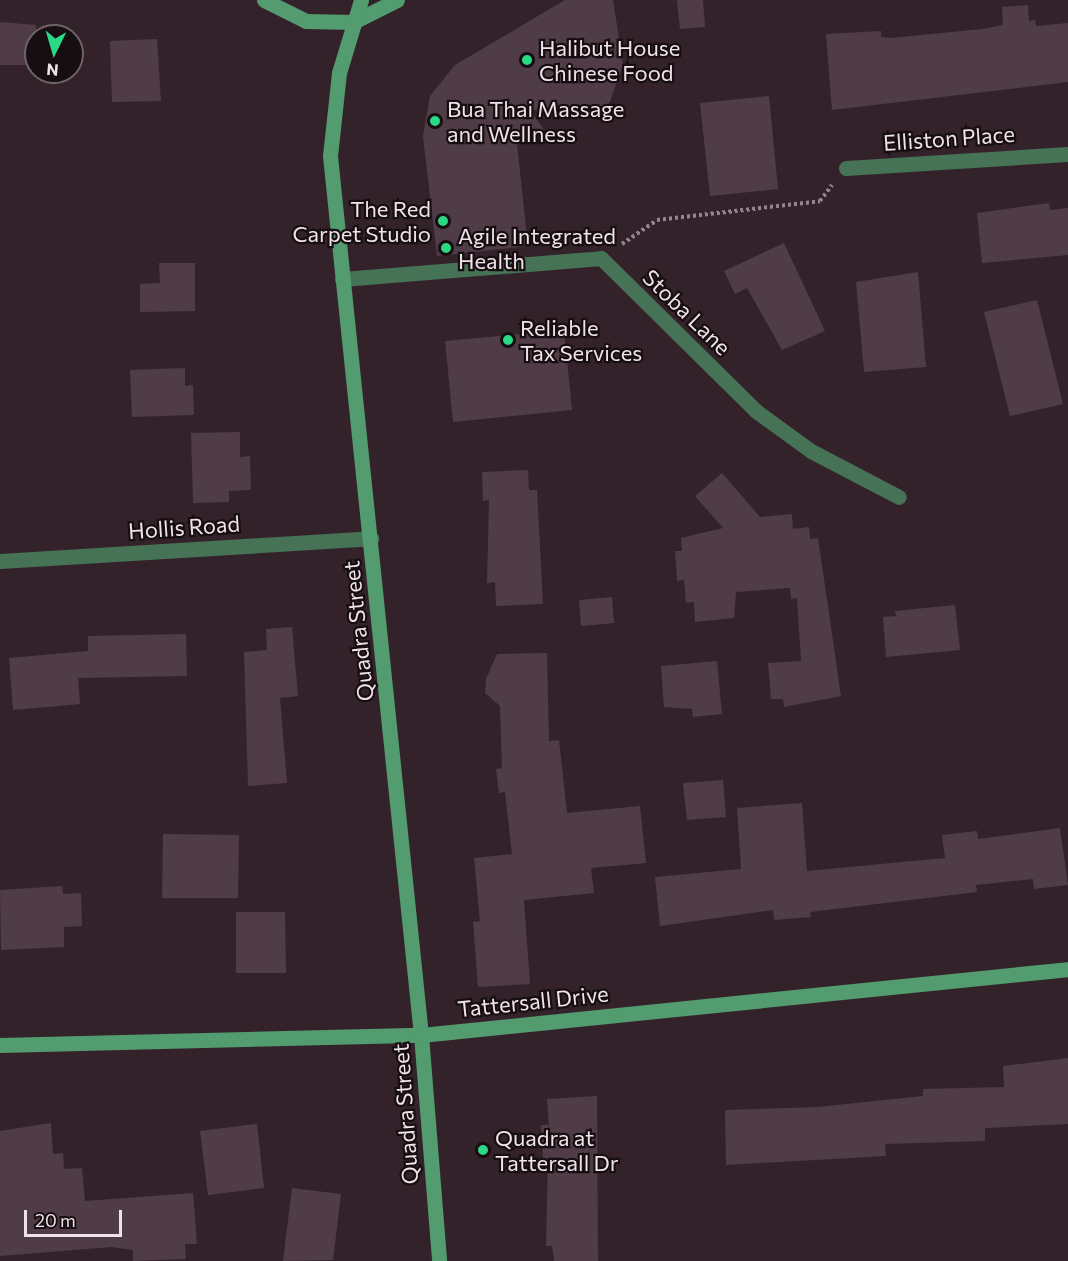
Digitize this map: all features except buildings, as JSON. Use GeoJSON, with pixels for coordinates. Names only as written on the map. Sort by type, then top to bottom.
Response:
{"type":"FeatureCollection","features":[{"type":"Feature","properties":{"kind":"main road"},"geometry":{"type":"LineString","coordinates":[[264,0],[306,21],[353,22],[397,0]]}},
{"type":"Feature","properties":{"kind":"main road","name":"Quadra Street"},"geometry":{"type":"LineString","coordinates":[[362,0],[353,22],[339,73],[330,156],[421,1035],[439,1261]]}},
{"type":"Feature","properties":{"kind":"main road","name":"Tattersall Drive"},"geometry":{"type":"LineString","coordinates":[[0,1045],[421,1035],[1068,969]]}},
{"type":"Feature","properties":{"kind":"street","name":"Elliston Place"},"geometry":{"type":"LineString","coordinates":[[846,168],[1062,153]]}},
{"type":"Feature","properties":{"kind":"street"},"geometry":{"type":"LineString","coordinates":[[342,279],[601,258]]}},
{"type":"Feature","properties":{"kind":"street","name":"Stoba Lane"},"geometry":{"type":"LineString","coordinates":[[601,258],[756,411],[811,451],[899,497]]}},
{"type":"Feature","properties":{"kind":"street","name":"Hollis Road"},"geometry":{"type":"LineString","coordinates":[[0,561],[371,538]]}},
{"type":"Feature","properties":{"kind":"path"},"geometry":{"type":"LineString","coordinates":[[601,258],[657,220],[820,201],[846,168]]}},
{"type":"Feature","properties":{"kind":"place","name":"Halibut House Chinese Food"},"geometry":{"type":"Point","coordinates":[527,60]}},
{"type":"Feature","properties":{"kind":"place","name":"Bua Thai Massage and Wellness"},"geometry":{"type":"Point","coordinates":[435,121]}},
{"type":"Feature","properties":{"kind":"place","name":"The Red Carpet Studio"},"geometry":{"type":"Point","coordinates":[443,221]}},
{"type":"Feature","properties":{"kind":"place","name":"Agile Integrated Health"},"geometry":{"type":"Point","coordinates":[446,248]}},
{"type":"Feature","properties":{"kind":"place","name":"Reliable Tax Services"},"geometry":{"type":"Point","coordinates":[508,340]}},
{"type":"Feature","properties":{"kind":"place","name":"Quadra at Tattersall Dr"},"geometry":{"type":"Point","coordinates":[483,1150]}}]}
